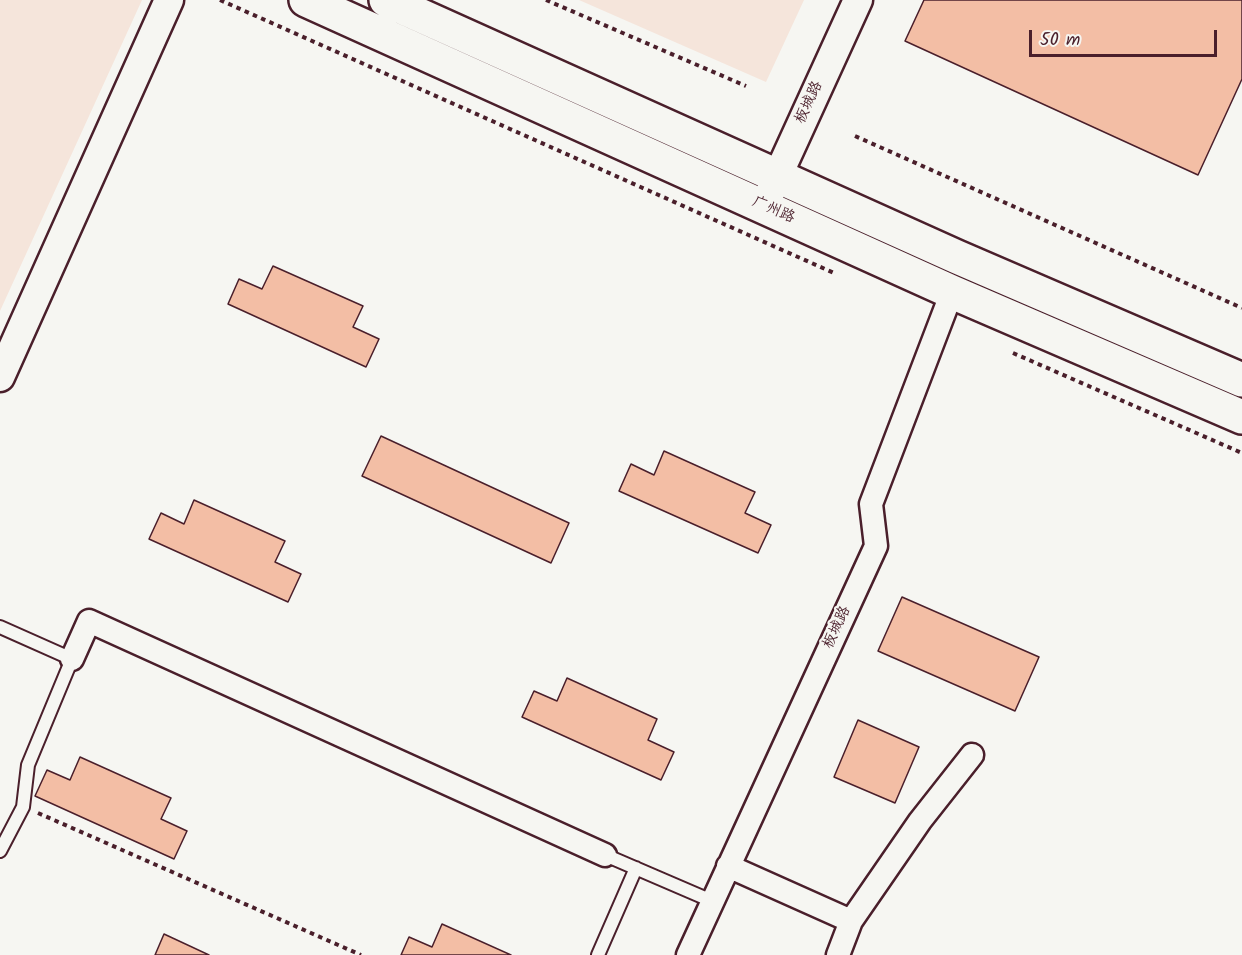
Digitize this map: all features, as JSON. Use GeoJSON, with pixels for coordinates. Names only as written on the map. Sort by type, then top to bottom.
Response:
{"type":"FeatureCollection","features":[{"type":"Feature","properties":{"kind":"main road","name":"广州路"},"geometry":{"type":"LineString","coordinates":[[306,0],[952,292],[1242,417]]}},
{"type":"Feature","properties":{"kind":"main road"},"geometry":{"type":"LineString","coordinates":[[386,0],[777,177],[1242,380]]}},
{"type":"Feature","properties":{"kind":"street"},"geometry":{"type":"LineString","coordinates":[[0,377],[169,0]]}},
{"type":"Feature","properties":{"kind":"street","name":"板城路"},"geometry":{"type":"LineString","coordinates":[[764,207],[858,0]]}},
{"type":"Feature","properties":{"kind":"street","name":"板城路"},"geometry":{"type":"LineString","coordinates":[[688,955],[876,546],[871,504],[952,292]]}},
{"type":"Feature","properties":{"kind":"street"},"geometry":{"type":"LineString","coordinates":[[72,658],[88,621],[605,855]]}},
{"type":"Feature","properties":{"kind":"street"},"geometry":{"type":"LineString","coordinates":[[838,955],[851,921],[920,821],[972,755]]}},
{"type":"Feature","properties":{"kind":"street"},"geometry":{"type":"LineString","coordinates":[[728,866],[851,921]]}},
{"type":"Feature","properties":{"kind":"lane"},"geometry":{"type":"LineString","coordinates":[[0,627],[72,658],[28,765],[23,807],[0,851]]}},
{"type":"Feature","properties":{"kind":"lane"},"geometry":{"type":"LineString","coordinates":[[605,855],[712,901]]}},
{"type":"Feature","properties":{"kind":"lane"},"geometry":{"type":"LineString","coordinates":[[598,955],[636,868]]}},
{"type":"Feature","properties":{"kind":"path"},"geometry":{"type":"LineString","coordinates":[[220,0],[845,278]]}},
{"type":"Feature","properties":{"kind":"path"},"geometry":{"type":"LineString","coordinates":[[546,0],[746,86]]}},
{"type":"Feature","properties":{"kind":"path"},"geometry":{"type":"LineString","coordinates":[[855,136],[1242,308]]}},
{"type":"Feature","properties":{"kind":"path"},"geometry":{"type":"LineString","coordinates":[[1005,349],[1242,453]]}},
{"type":"Feature","properties":{"kind":"path"},"geometry":{"type":"LineString","coordinates":[[23,807],[361,955]]}},
{"type":"Feature","properties":{"kind":"shaded area"},"geometry":{"type":"Polygon","coordinates":[[[0,0],[142,0],[0,311],[0,0]]]}},
{"type":"Feature","properties":{"kind":"shaded area"},"geometry":{"type":"Polygon","coordinates":[[[579,0],[804,0],[766,82],[579,0]]]}},
{"type":"Feature","properties":{"kind":"building"},"geometry":{"type":"Polygon","coordinates":[[[924,0],[1242,0],[1242,79],[1198,175],[905,41],[924,0]]]}},
{"type":"Feature","properties":{"kind":"building"},"geometry":{"type":"Polygon","coordinates":[[[273,266],[363,306],[353,327],[379,339],[366,367],[228,304],[239,279],[262,289],[273,266]]]}},
{"type":"Feature","properties":{"kind":"building"},"geometry":{"type":"Polygon","coordinates":[[[381,436],[569,523],[551,563],[362,476],[381,436]]]}},
{"type":"Feature","properties":{"kind":"building"},"geometry":{"type":"Polygon","coordinates":[[[664,451],[755,492],[745,513],[771,525],[758,553],[619,491],[631,464],[654,475],[664,451]]]}},
{"type":"Feature","properties":{"kind":"building"},"geometry":{"type":"Polygon","coordinates":[[[194,500],[285,541],[275,562],[301,574],[288,602],[149,539],[161,513],[184,524],[194,500]]]}},
{"type":"Feature","properties":{"kind":"building"},"geometry":{"type":"Polygon","coordinates":[[[902,597],[1039,657],[1015,711],[878,651],[902,597]]]}},
{"type":"Feature","properties":{"kind":"building"},"geometry":{"type":"Polygon","coordinates":[[[567,678],[657,719],[648,740],[674,752],[661,780],[522,717],[534,691],[557,701],[567,678]]]}},
{"type":"Feature","properties":{"kind":"building"},"geometry":{"type":"Polygon","coordinates":[[[858,720],[919,747],[895,803],[834,777],[858,720]]]}},
{"type":"Feature","properties":{"kind":"building"},"geometry":{"type":"Polygon","coordinates":[[[80,757],[171,798],[161,819],[187,831],[174,859],[35,796],[47,770],[70,780],[80,757]]]}},
{"type":"Feature","properties":{"kind":"building"},"geometry":{"type":"Polygon","coordinates":[[[442,924],[511,955],[401,955],[409,937],[432,947],[442,924]]]}},
{"type":"Feature","properties":{"kind":"building"},"geometry":{"type":"Polygon","coordinates":[[[164,934],[209,955],[155,955],[164,934]]]}}]}
